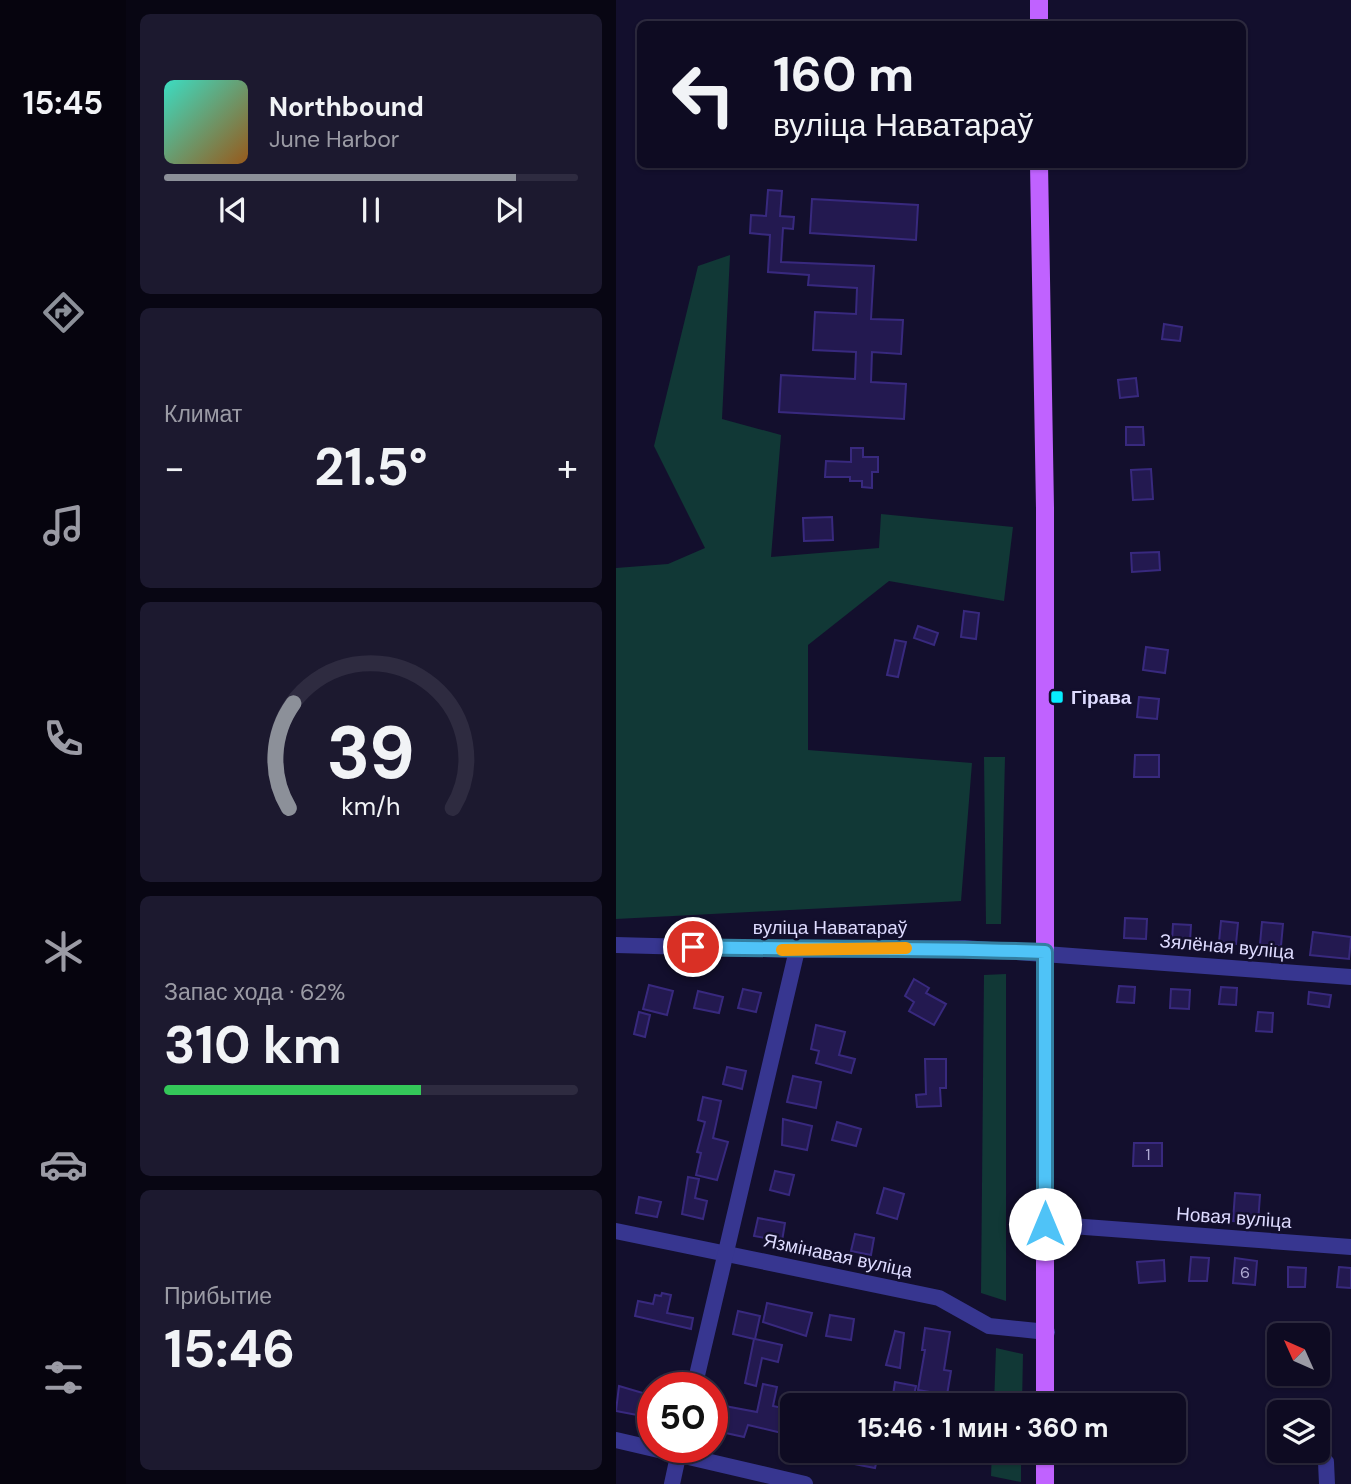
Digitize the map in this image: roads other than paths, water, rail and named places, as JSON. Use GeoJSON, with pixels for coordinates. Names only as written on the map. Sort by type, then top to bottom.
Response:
{"type":"FeatureCollection","features":[{"type":"Feature","properties":{"kind":"main road"},"geometry":{"type":"LineString","coordinates":[[1039,0],[1039,21]]}},
{"type":"Feature","properties":{"kind":"main road"},"geometry":{"type":"LineString","coordinates":[[1039,168],[1045,500],[1045,1393]]}},
{"type":"Feature","properties":{"kind":"main road"},"geometry":{"type":"LineString","coordinates":[[1045,1463],[1045,1484]]}},
{"type":"Feature","properties":{"kind":"street","name":"вуліца Наватараў"},"geometry":{"type":"LineString","coordinates":[[616,945],[797,950],[946,948],[1099,956]]}},
{"type":"Feature","properties":{"kind":"street"},"geometry":{"type":"LineString","coordinates":[[698,1372],[797,950]]}},
{"type":"Feature","properties":{"kind":"street","name":"Зялёная вуліца"},"geometry":{"type":"LineString","coordinates":[[1099,956],[1351,977]]}},
{"type":"Feature","properties":{"kind":"street","name":"Новая вуліца"},"geometry":{"type":"LineString","coordinates":[[1045,1224],[1351,1247]]}},
{"type":"Feature","properties":{"kind":"street","name":"Язмінавая вуліца"},"geometry":{"type":"LineString","coordinates":[[616,1231],[939,1298],[989,1326],[1047,1332]]}},
{"type":"Feature","properties":{"kind":"street"},"geometry":{"type":"LineString","coordinates":[[616,1440],[637,1444]]}},
{"type":"Feature","properties":{"kind":"street"},"geometry":{"type":"LineString","coordinates":[[672,1484],[676,1463]]}},
{"type":"Feature","properties":{"kind":"street"},"geometry":{"type":"LineString","coordinates":[[725,1463],[806,1484]]}},
{"type":"Feature","properties":{"kind":"street"},"geometry":{"type":"LineString","coordinates":[[1326,1463],[1327,1484]]}},
{"type":"Feature","properties":{"kind":"place","name":"Гірава"},"geometry":{"type":"Point","coordinates":[1057,697]}}]}
